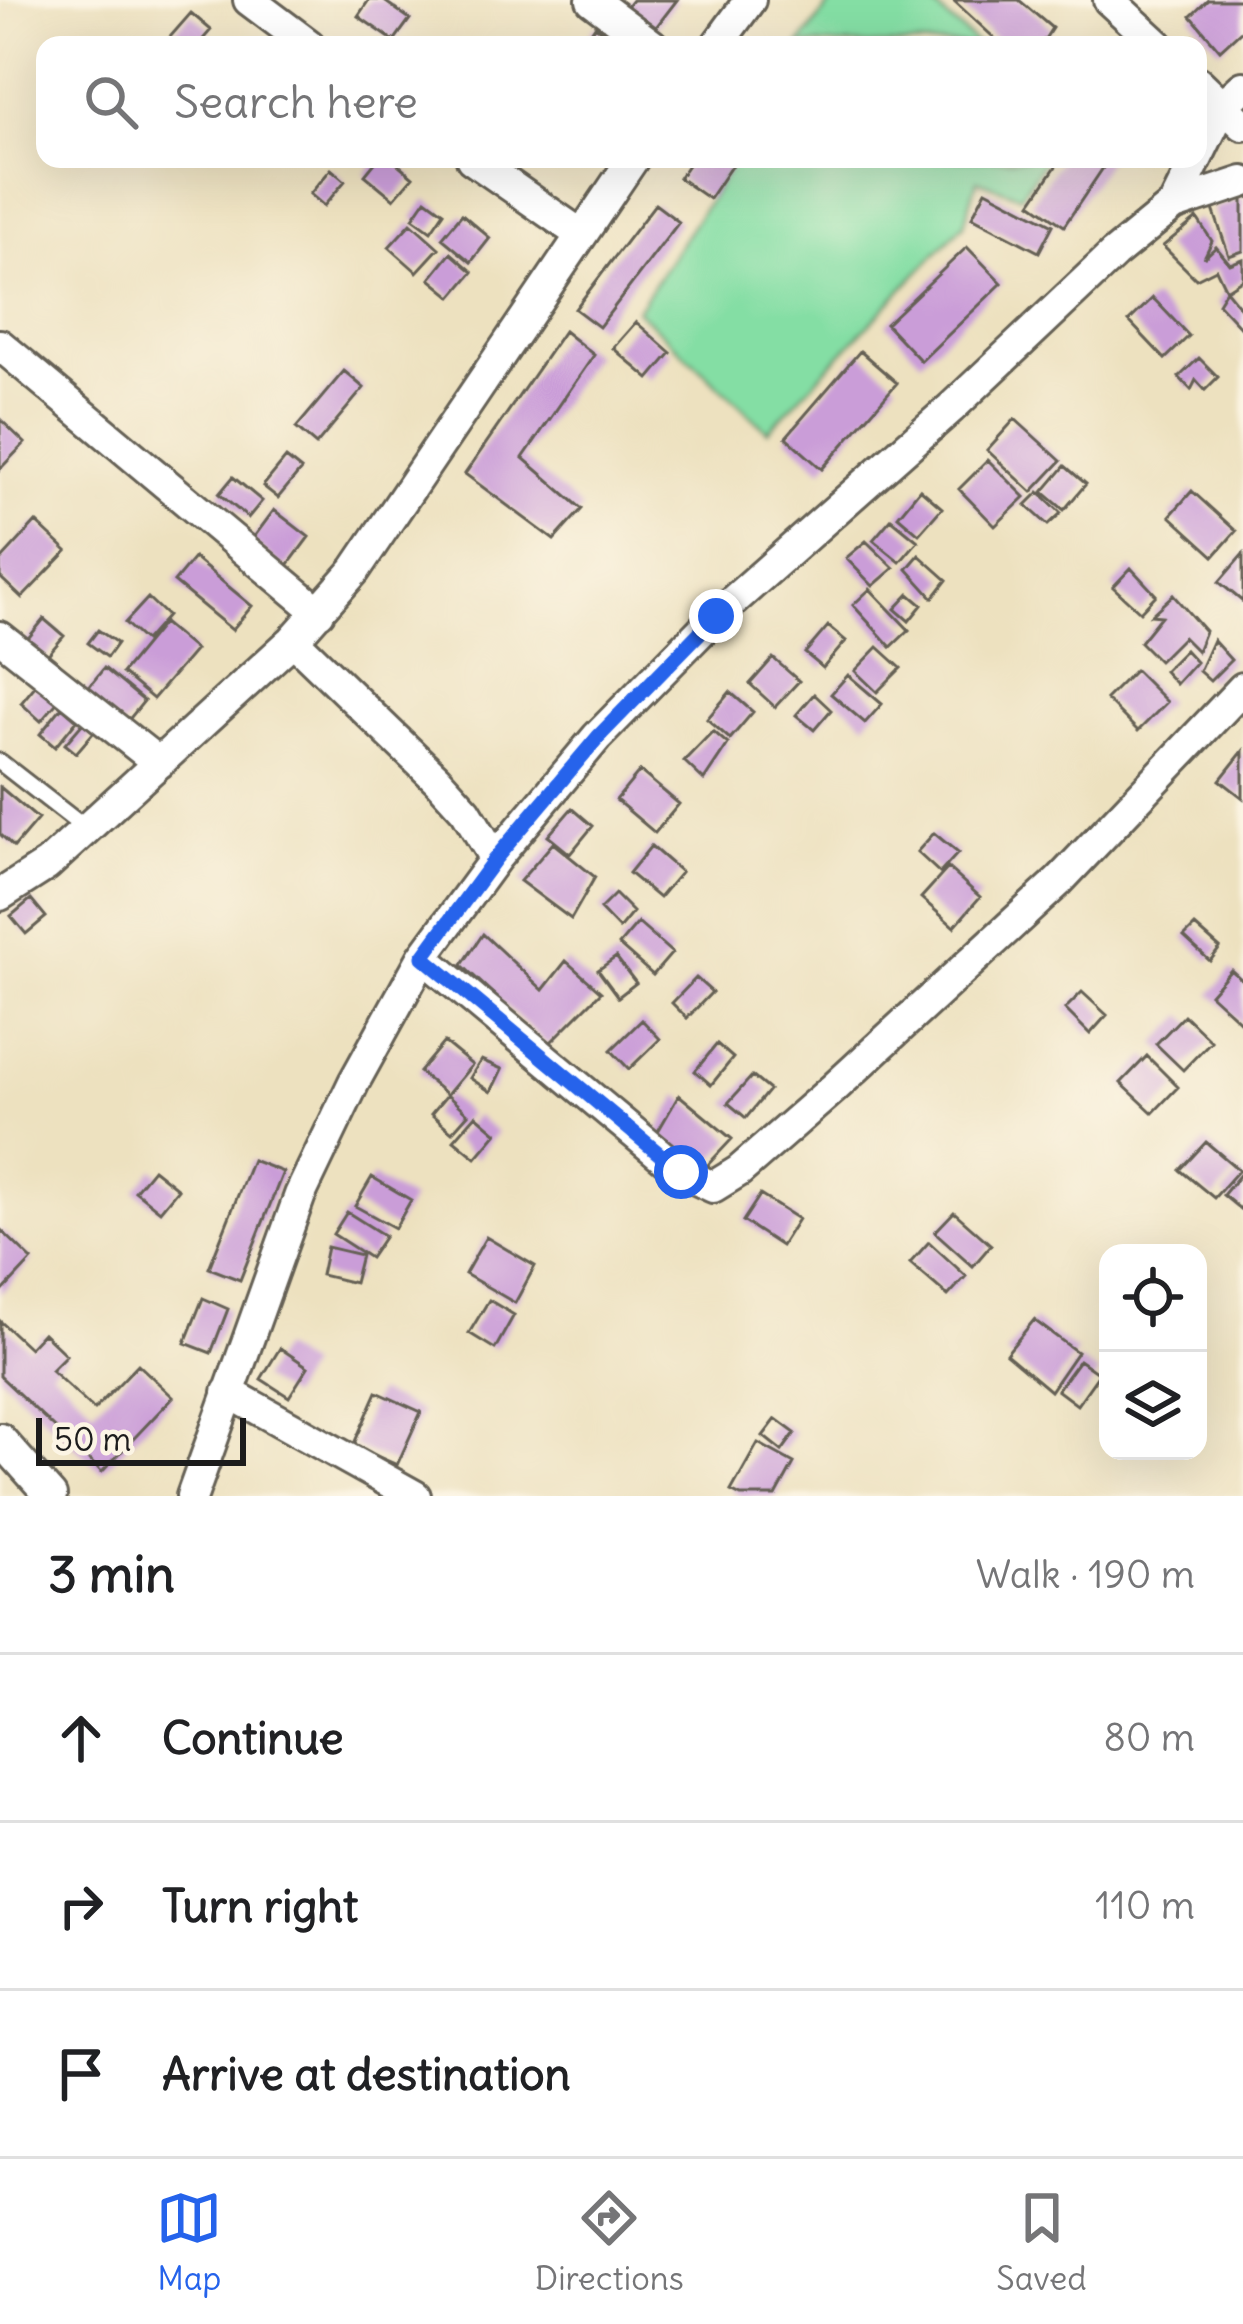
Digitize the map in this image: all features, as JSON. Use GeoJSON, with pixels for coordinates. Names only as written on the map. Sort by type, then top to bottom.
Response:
{"type":"FeatureCollection","features":[{"type":"Feature","properties":{"kind":"street"},"geometry":{"type":"LineString","coordinates":[[249,0],[297,36]]}},
{"type":"Feature","properties":{"kind":"street"},"geometry":{"type":"LineString","coordinates":[[592,0],[640,36]]}},
{"type":"Feature","properties":{"kind":"street"},"geometry":{"type":"LineString","coordinates":[[724,36],[750,0]]}},
{"type":"Feature","properties":{"kind":"street"},"geometry":{"type":"LineString","coordinates":[[1109,0],[1148,36]]}},
{"type":"Feature","properties":{"kind":"street"},"geometry":{"type":"LineString","coordinates":[[1207,88],[1236,106],[1207,152]]}},
{"type":"Feature","properties":{"kind":"street"},"geometry":{"type":"LineString","coordinates":[[485,168],[580,234]]}},
{"type":"Feature","properties":{"kind":"street"},"geometry":{"type":"LineString","coordinates":[[0,895],[47,865],[319,612],[398,508],[627,168]]}},
{"type":"Feature","properties":{"kind":"street"},"geometry":{"type":"LineString","coordinates":[[192,1496],[300,1195],[354,1082],[423,957],[495,859],[598,737],[716,616],[951,408],[1114,254],[1174,205],[1197,168]]}},
{"type":"Feature","properties":{"kind":"street"},"geometry":{"type":"LineString","coordinates":[[1174,205],[1243,182]]}},
{"type":"Feature","properties":{"kind":"street"},"geometry":{"type":"LineString","coordinates":[[0,344],[319,612]]}},
{"type":"Feature","properties":{"kind":"street"},"geometry":{"type":"LineString","coordinates":[[0,637],[159,763]]}},
{"type":"Feature","properties":{"kind":"street"},"geometry":{"type":"LineString","coordinates":[[293,640],[437,779],[466,811],[495,859]]}},
{"type":"Feature","properties":{"kind":"street"},"geometry":{"type":"LineString","coordinates":[[423,957],[681,1172],[713,1187],[739,1171],[818,1102],[1059,880],[1243,688]]}},
{"type":"Feature","properties":{"kind":"street"},"geometry":{"type":"LineString","coordinates":[[228,1392],[415,1496]]}},
{"type":"Feature","properties":{"kind":"street"},"geometry":{"type":"LineString","coordinates":[[0,1439],[51,1496]]}},
{"type":"Feature","properties":{"kind":"lane"},"geometry":{"type":"LineString","coordinates":[[0,762],[86,829]]}},
{"type":"Feature","properties":{"kind":"green space"},"geometry":{"type":"Polygon","coordinates":[[[833,0],[927,0],[968,36],[806,36],[833,0]]]}},
{"type":"Feature","properties":{"kind":"green space"},"geometry":{"type":"Polygon","coordinates":[[[730,168],[1040,168],[1020,196],[977,180],[964,224],[768,431],[637,310],[730,168]]]}},
{"type":"Feature","properties":{"kind":"building"},"geometry":{"type":"Polygon","coordinates":[[[369,0],[383,0],[410,19],[398,36],[387,36],[358,16],[369,0]]]}},
{"type":"Feature","properties":{"kind":"building"},"geometry":{"type":"Polygon","coordinates":[[[632,0],[677,0],[650,35],[622,13],[632,0]]]}},
{"type":"Feature","properties":{"kind":"building"},"geometry":{"type":"Polygon","coordinates":[[[953,0],[1019,0],[1052,28],[1047,36],[992,36],[953,0]]]}},
{"type":"Feature","properties":{"kind":"building"},"geometry":{"type":"Polygon","coordinates":[[[1208,0],[1243,0],[1243,29],[1220,50],[1191,16],[1208,0]]]}},
{"type":"Feature","properties":{"kind":"building"},"geometry":{"type":"Polygon","coordinates":[[[191,13],[211,30],[206,36],[171,36],[191,13]]]}},
{"type":"Feature","properties":{"kind":"building"},"geometry":{"type":"Polygon","coordinates":[[[595,26],[609,36],[588,36],[595,26]]]}},
{"type":"Feature","properties":{"kind":"building"},"geometry":{"type":"Polygon","coordinates":[[[371,168],[402,168],[413,177],[394,199],[365,175],[371,168]]]}},
{"type":"Feature","properties":{"kind":"building"},"geometry":{"type":"Polygon","coordinates":[[[686,168],[730,168],[709,199],[679,178],[686,168]]]}},
{"type":"Feature","properties":{"kind":"building"},"geometry":{"type":"Polygon","coordinates":[[[1055,168],[1103,168],[1064,226],[1031,203],[1055,168]]]}},
{"type":"Feature","properties":{"kind":"building"},"geometry":{"type":"Polygon","coordinates":[[[331,169],[345,181],[324,206],[310,194],[331,169]]]}},
{"type":"Feature","properties":{"kind":"building"},"geometry":{"type":"Polygon","coordinates":[[[986,190],[1053,225],[1039,252],[972,217],[986,190]]]}},
{"type":"Feature","properties":{"kind":"building"},"geometry":{"type":"Polygon","coordinates":[[[1243,198],[1243,251],[1229,256],[1213,209],[1243,198]]]}},
{"type":"Feature","properties":{"kind":"building"},"geometry":{"type":"Polygon","coordinates":[[[426,199],[444,212],[431,231],[413,218],[426,199]]]}},
{"type":"Feature","properties":{"kind":"building"},"geometry":{"type":"Polygon","coordinates":[[[655,204],[679,222],[599,327],[575,309],[655,204]]]}},
{"type":"Feature","properties":{"kind":"building"},"geometry":{"type":"Polygon","coordinates":[[[462,214],[490,238],[471,262],[442,238],[462,214]]]}},
{"type":"Feature","properties":{"kind":"building"},"geometry":{"type":"Polygon","coordinates":[[[1197,218],[1212,241],[1204,258],[1216,247],[1230,264],[1243,259],[1243,279],[1226,290],[1216,269],[1196,279],[1163,246],[1197,218]]]}},
{"type":"Feature","properties":{"kind":"building"},"geometry":{"type":"Polygon","coordinates":[[[411,223],[439,248],[417,272],[389,247],[411,223]]]}},
{"type":"Feature","properties":{"kind":"building"},"geometry":{"type":"Polygon","coordinates":[[[967,247],[1002,283],[921,361],[886,324],[967,247]]]}},
{"type":"Feature","properties":{"kind":"building"},"geometry":{"type":"Polygon","coordinates":[[[451,253],[473,272],[452,297],[430,279],[451,253]]]}},
{"type":"Feature","properties":{"kind":"building"},"geometry":{"type":"Polygon","coordinates":[[[1226,290],[1243,311],[1243,330],[1218,303],[1226,290]]]}},
{"type":"Feature","properties":{"kind":"building"},"geometry":{"type":"Polygon","coordinates":[[[1153,298],[1189,336],[1165,359],[1129,321],[1153,298]]]}},
{"type":"Feature","properties":{"kind":"building"},"geometry":{"type":"Polygon","coordinates":[[[636,322],[671,353],[649,379],[613,348],[636,322]]]}},
{"type":"Feature","properties":{"kind":"building"},"geometry":{"type":"Polygon","coordinates":[[[564,331],[594,355],[523,458],[582,509],[554,540],[465,474],[564,331]]]}},
{"type":"Feature","properties":{"kind":"building"},"geometry":{"type":"Polygon","coordinates":[[[860,351],[897,383],[822,469],[786,437],[860,351]]]}},
{"type":"Feature","properties":{"kind":"building"},"geometry":{"type":"Polygon","coordinates":[[[1199,358],[1218,377],[1205,390],[1196,380],[1191,390],[1179,377],[1199,358]]]}},
{"type":"Feature","properties":{"kind":"building"},"geometry":{"type":"Polygon","coordinates":[[[344,371],[364,388],[316,445],[296,428],[344,371]]]}},
{"type":"Feature","properties":{"kind":"building"},"geometry":{"type":"Polygon","coordinates":[[[0,419],[25,443],[0,469],[0,419]]]}},
{"type":"Feature","properties":{"kind":"building"},"geometry":{"type":"Polygon","coordinates":[[[1015,419],[1061,461],[1032,492],[987,450],[1015,419]]]}},
{"type":"Feature","properties":{"kind":"building"},"geometry":{"type":"Polygon","coordinates":[[[286,458],[301,470],[278,498],[263,486],[286,458]]]}},
{"type":"Feature","properties":{"kind":"building"},"geometry":{"type":"Polygon","coordinates":[[[988,460],[1025,497],[995,526],[959,489],[988,460]]]}},
{"type":"Feature","properties":{"kind":"building"},"geometry":{"type":"Polygon","coordinates":[[[1065,466],[1086,484],[1064,510],[1043,492],[1065,466]]]}},
{"type":"Feature","properties":{"kind":"building"},"geometry":{"type":"Polygon","coordinates":[[[233,477],[262,501],[248,518],[219,494],[233,477]]]}},
{"type":"Feature","properties":{"kind":"building"},"geometry":{"type":"Polygon","coordinates":[[[920,489],[942,508],[919,534],[898,516],[920,489]]]}},
{"type":"Feature","properties":{"kind":"building"},"geometry":{"type":"Polygon","coordinates":[[[1192,491],[1236,531],[1214,556],[1170,516],[1192,491]]]}},
{"type":"Feature","properties":{"kind":"building"},"geometry":{"type":"Polygon","coordinates":[[[1039,492],[1061,513],[1048,525],[1026,505],[1039,492]]]}},
{"type":"Feature","properties":{"kind":"building"},"geometry":{"type":"Polygon","coordinates":[[[274,510],[309,537],[286,568],[251,541],[274,510]]]}},
{"type":"Feature","properties":{"kind":"building"},"geometry":{"type":"Polygon","coordinates":[[[891,519],[918,541],[900,562],[873,540],[891,519]]]}},
{"type":"Feature","properties":{"kind":"building"},"geometry":{"type":"Polygon","coordinates":[[[36,522],[67,551],[22,598],[0,577],[0,561],[36,522]]]}},
{"type":"Feature","properties":{"kind":"building"},"geometry":{"type":"Polygon","coordinates":[[[866,541],[894,568],[873,586],[846,558],[866,541]]]}},
{"type":"Feature","properties":{"kind":"building"},"geometry":{"type":"Polygon","coordinates":[[[1243,554],[1243,602],[1219,582],[1243,554]]]}},
{"type":"Feature","properties":{"kind":"building"},"geometry":{"type":"Polygon","coordinates":[[[919,555],[947,580],[933,598],[907,569],[919,555]]]}},
{"type":"Feature","properties":{"kind":"building"},"geometry":{"type":"Polygon","coordinates":[[[194,558],[252,606],[232,630],[174,582],[194,558]]]}},
{"type":"Feature","properties":{"kind":"building"},"geometry":{"type":"Polygon","coordinates":[[[1131,568],[1156,595],[1140,612],[1113,587],[1131,568]]]}},
{"type":"Feature","properties":{"kind":"building"},"geometry":{"type":"Polygon","coordinates":[[[870,589],[909,630],[891,647],[853,605],[870,589]]]}},
{"type":"Feature","properties":{"kind":"building"},"geometry":{"type":"Polygon","coordinates":[[[909,594],[922,605],[909,621],[895,609],[909,594]]]}},
{"type":"Feature","properties":{"kind":"building"},"geometry":{"type":"Polygon","coordinates":[[[1173,595],[1205,631],[1197,651],[1183,637],[1159,661],[1140,642],[1161,616],[1151,615],[1173,595]]]}},
{"type":"Feature","properties":{"kind":"building"},"geometry":{"type":"Polygon","coordinates":[[[148,598],[167,616],[145,641],[125,623],[148,598]]]}},
{"type":"Feature","properties":{"kind":"building"},"geometry":{"type":"Polygon","coordinates":[[[44,619],[64,636],[45,658],[25,642],[44,619]]]}},
{"type":"Feature","properties":{"kind":"building"},"geometry":{"type":"Polygon","coordinates":[[[163,623],[195,650],[153,699],[122,673],[163,623]]]}},
{"type":"Feature","properties":{"kind":"building"},"geometry":{"type":"Polygon","coordinates":[[[828,626],[846,641],[823,668],[805,653],[828,626]]]}},
{"type":"Feature","properties":{"kind":"building"},"geometry":{"type":"Polygon","coordinates":[[[98,630],[117,643],[107,657],[88,643],[98,630]]]}},
{"type":"Feature","properties":{"kind":"building"},"geometry":{"type":"Polygon","coordinates":[[[1213,640],[1231,660],[1210,681],[1199,671],[1213,640]]]}},
{"type":"Feature","properties":{"kind":"building"},"geometry":{"type":"Polygon","coordinates":[[[878,647],[901,668],[877,692],[855,671],[878,647]]]}},
{"type":"Feature","properties":{"kind":"building"},"geometry":{"type":"Polygon","coordinates":[[[1185,650],[1196,662],[1176,684],[1164,671],[1185,650]]]}},
{"type":"Feature","properties":{"kind":"building"},"geometry":{"type":"Polygon","coordinates":[[[773,658],[799,681],[775,707],[750,684],[773,658]]]}},
{"type":"Feature","properties":{"kind":"building"},"geometry":{"type":"Polygon","coordinates":[[[104,668],[144,701],[123,727],[83,694],[104,668]]]}},
{"type":"Feature","properties":{"kind":"building"},"geometry":{"type":"Polygon","coordinates":[[[1135,670],[1167,702],[1138,731],[1106,699],[1135,670]]]}},
{"type":"Feature","properties":{"kind":"building"},"geometry":{"type":"Polygon","coordinates":[[[848,675],[882,704],[865,723],[831,694],[848,675]]]}},
{"type":"Feature","properties":{"kind":"building"},"geometry":{"type":"Polygon","coordinates":[[[40,680],[61,698],[41,721],[21,703],[40,680]]]}},
{"type":"Feature","properties":{"kind":"building"},"geometry":{"type":"Polygon","coordinates":[[[730,692],[753,712],[730,739],[707,719],[730,692]]]}},
{"type":"Feature","properties":{"kind":"building"},"geometry":{"type":"Polygon","coordinates":[[[814,694],[831,710],[814,730],[796,715],[814,694]]]}},
{"type":"Feature","properties":{"kind":"building"},"geometry":{"type":"Polygon","coordinates":[[[62,707],[77,720],[55,747],[40,734],[62,707]]]}},
{"type":"Feature","properties":{"kind":"building"},"geometry":{"type":"Polygon","coordinates":[[[83,723],[94,732],[76,753],[65,744],[83,723]]]}},
{"type":"Feature","properties":{"kind":"building"},"geometry":{"type":"Polygon","coordinates":[[[713,731],[728,744],[704,780],[684,761],[713,731]]]}},
{"type":"Feature","properties":{"kind":"building"},"geometry":{"type":"Polygon","coordinates":[[[1243,751],[1243,798],[1220,780],[1243,751]]]}},
{"type":"Feature","properties":{"kind":"building"},"geometry":{"type":"Polygon","coordinates":[[[640,771],[679,804],[655,833],[616,800],[640,771]]]}},
{"type":"Feature","properties":{"kind":"building"},"geometry":{"type":"Polygon","coordinates":[[[0,787],[38,819],[14,847],[0,834],[0,787]]]}},
{"type":"Feature","properties":{"kind":"building"},"geometry":{"type":"Polygon","coordinates":[[[572,808],[593,826],[570,854],[548,836],[572,808]]]}},
{"type":"Feature","properties":{"kind":"building"},"geometry":{"type":"Polygon","coordinates":[[[934,833],[958,853],[940,873],[917,852],[934,833]]]}},
{"type":"Feature","properties":{"kind":"building"},"geometry":{"type":"Polygon","coordinates":[[[553,843],[595,877],[571,919],[520,881],[553,843]]]}},
{"type":"Feature","properties":{"kind":"building"},"geometry":{"type":"Polygon","coordinates":[[[651,846],[681,872],[659,898],[629,873],[651,846]]]}},
{"type":"Feature","properties":{"kind":"building"},"geometry":{"type":"Polygon","coordinates":[[[948,868],[980,897],[954,927],[921,898],[948,868]]]}},
{"type":"Feature","properties":{"kind":"building"},"geometry":{"type":"Polygon","coordinates":[[[615,894],[633,912],[619,929],[600,909],[615,894]]]}},
{"type":"Feature","properties":{"kind":"building"},"geometry":{"type":"Polygon","coordinates":[[[31,899],[46,917],[26,934],[11,916],[31,899]]]}},
{"type":"Feature","properties":{"kind":"building"},"geometry":{"type":"Polygon","coordinates":[[[638,923],[672,953],[653,975],[619,945],[638,923]]]}},
{"type":"Feature","properties":{"kind":"building"},"geometry":{"type":"Polygon","coordinates":[[[1195,926],[1220,948],[1210,961],[1184,937],[1195,926]]]}},
{"type":"Feature","properties":{"kind":"building"},"geometry":{"type":"Polygon","coordinates":[[[483,934],[543,990],[566,961],[601,992],[548,1045],[462,965],[483,934]]]}},
{"type":"Feature","properties":{"kind":"building"},"geometry":{"type":"Polygon","coordinates":[[[616,957],[636,983],[618,997],[598,970],[616,957]]]}},
{"type":"Feature","properties":{"kind":"building"},"geometry":{"type":"Polygon","coordinates":[[[1231,970],[1243,981],[1243,1024],[1210,994],[1231,970]]]}},
{"type":"Feature","properties":{"kind":"building"},"geometry":{"type":"Polygon","coordinates":[[[696,978],[712,992],[687,1018],[672,1003],[696,978]]]}},
{"type":"Feature","properties":{"kind":"building"},"geometry":{"type":"Polygon","coordinates":[[[1082,992],[1107,1015],[1090,1034],[1065,1009],[1082,992]]]}},
{"type":"Feature","properties":{"kind":"building"},"geometry":{"type":"Polygon","coordinates":[[[1184,1015],[1211,1041],[1183,1070],[1156,1044],[1184,1015]]]}},
{"type":"Feature","properties":{"kind":"building"},"geometry":{"type":"Polygon","coordinates":[[[642,1020],[660,1039],[629,1069],[611,1050],[642,1020]]]}},
{"type":"Feature","properties":{"kind":"building"},"geometry":{"type":"Polygon","coordinates":[[[444,1042],[472,1065],[447,1095],[419,1072],[444,1042]]]}},
{"type":"Feature","properties":{"kind":"building"},"geometry":{"type":"Polygon","coordinates":[[[717,1044],[733,1058],[711,1085],[695,1071],[717,1044]]]}},
{"type":"Feature","properties":{"kind":"building"},"geometry":{"type":"Polygon","coordinates":[[[1147,1056],[1178,1087],[1153,1113],[1121,1083],[1147,1056]]]}},
{"type":"Feature","properties":{"kind":"building"},"geometry":{"type":"Polygon","coordinates":[[[481,1060],[502,1069],[491,1092],[470,1078],[481,1060]]]}},
{"type":"Feature","properties":{"kind":"building"},"geometry":{"type":"Polygon","coordinates":[[[752,1076],[769,1090],[746,1118],[728,1103],[752,1076]]]}},
{"type":"Feature","properties":{"kind":"building"},"geometry":{"type":"Polygon","coordinates":[[[447,1095],[468,1114],[452,1132],[431,1114],[447,1095]]]}},
{"type":"Feature","properties":{"kind":"building"},"geometry":{"type":"Polygon","coordinates":[[[679,1095],[732,1139],[703,1170],[657,1133],[679,1095]]]}},
{"type":"Feature","properties":{"kind":"building"},"geometry":{"type":"Polygon","coordinates":[[[476,1115],[497,1133],[476,1158],[454,1140],[476,1115]]]}},
{"type":"Feature","properties":{"kind":"building"},"geometry":{"type":"Polygon","coordinates":[[[1206,1142],[1239,1170],[1214,1198],[1180,1170],[1206,1142]]]}},
{"type":"Feature","properties":{"kind":"building"},"geometry":{"type":"Polygon","coordinates":[[[252,1160],[283,1172],[240,1280],[209,1268],[252,1160]]]}},
{"type":"Feature","properties":{"kind":"building"},"geometry":{"type":"Polygon","coordinates":[[[153,1169],[178,1189],[160,1211],[135,1191],[153,1169]]]}},
{"type":"Feature","properties":{"kind":"building"},"geometry":{"type":"Polygon","coordinates":[[[1243,1171],[1243,1205],[1240,1209],[1223,1195],[1243,1171]]]}},
{"type":"Feature","properties":{"kind":"building"},"geometry":{"type":"Polygon","coordinates":[[[372,1177],[411,1200],[395,1228],[355,1206],[372,1177]]]}},
{"type":"Feature","properties":{"kind":"building"},"geometry":{"type":"Polygon","coordinates":[[[760,1195],[798,1219],[781,1246],[743,1221],[760,1195]]]}},
{"type":"Feature","properties":{"kind":"building"},"geometry":{"type":"Polygon","coordinates":[[[347,1212],[385,1236],[370,1258],[333,1234],[347,1212]]]}},
{"type":"Feature","properties":{"kind":"building"},"geometry":{"type":"Polygon","coordinates":[[[954,1212],[991,1245],[973,1266],[935,1232],[954,1212]]]}},
{"type":"Feature","properties":{"kind":"building"},"geometry":{"type":"Polygon","coordinates":[[[0,1229],[32,1260],[0,1294],[0,1229]]]}},
{"type":"Feature","properties":{"kind":"building"},"geometry":{"type":"Polygon","coordinates":[[[486,1237],[535,1266],[515,1303],[465,1274],[486,1237]]]}},
{"type":"Feature","properties":{"kind":"building"},"geometry":{"type":"Polygon","coordinates":[[[929,1242],[966,1276],[948,1296],[910,1263],[929,1242]]]}},
{"type":"Feature","properties":{"kind":"building"},"geometry":{"type":"Polygon","coordinates":[[[327,1247],[361,1255],[354,1283],[321,1275],[327,1247]]]}},
{"type":"Feature","properties":{"kind":"building"},"geometry":{"type":"Polygon","coordinates":[[[203,1298],[228,1309],[211,1353],[185,1343],[203,1298]]]}},
{"type":"Feature","properties":{"kind":"building"},"geometry":{"type":"Polygon","coordinates":[[[489,1300],[514,1315],[495,1349],[469,1333],[489,1300]]]}},
{"type":"Feature","properties":{"kind":"building"},"geometry":{"type":"Polygon","coordinates":[[[1034,1320],[1077,1352],[1050,1391],[1006,1354],[1034,1320]]]}},
{"type":"Feature","properties":{"kind":"building"},"geometry":{"type":"Polygon","coordinates":[[[0,1321],[29,1348],[43,1333],[66,1355],[51,1370],[94,1410],[138,1364],[173,1397],[102,1472],[0,1376],[0,1321]]]}},
{"type":"Feature","properties":{"kind":"building"},"geometry":{"type":"Polygon","coordinates":[[[280,1348],[308,1367],[289,1397],[261,1379],[280,1348]]]}},
{"type":"Feature","properties":{"kind":"building"},"geometry":{"type":"Polygon","coordinates":[[[1079,1360],[1099,1374],[1077,1405],[1057,1390],[1079,1360]]]}},
{"type":"Feature","properties":{"kind":"building"},"geometry":{"type":"Polygon","coordinates":[[[377,1392],[421,1412],[397,1465],[353,1446],[377,1392]]]}},
{"type":"Feature","properties":{"kind":"building"},"geometry":{"type":"Polygon","coordinates":[[[776,1419],[795,1433],[782,1451],[763,1436],[776,1419]]]}},
{"type":"Feature","properties":{"kind":"building"},"geometry":{"type":"Polygon","coordinates":[[[758,1443],[794,1463],[776,1496],[741,1496],[731,1491],[758,1443]]]}},
{"type":"Feature","properties":{"kind":"route"},"geometry":{"type":"LineString","coordinates":[[681,1172],[423,957],[495,859],[598,737],[716,616]]}}]}
